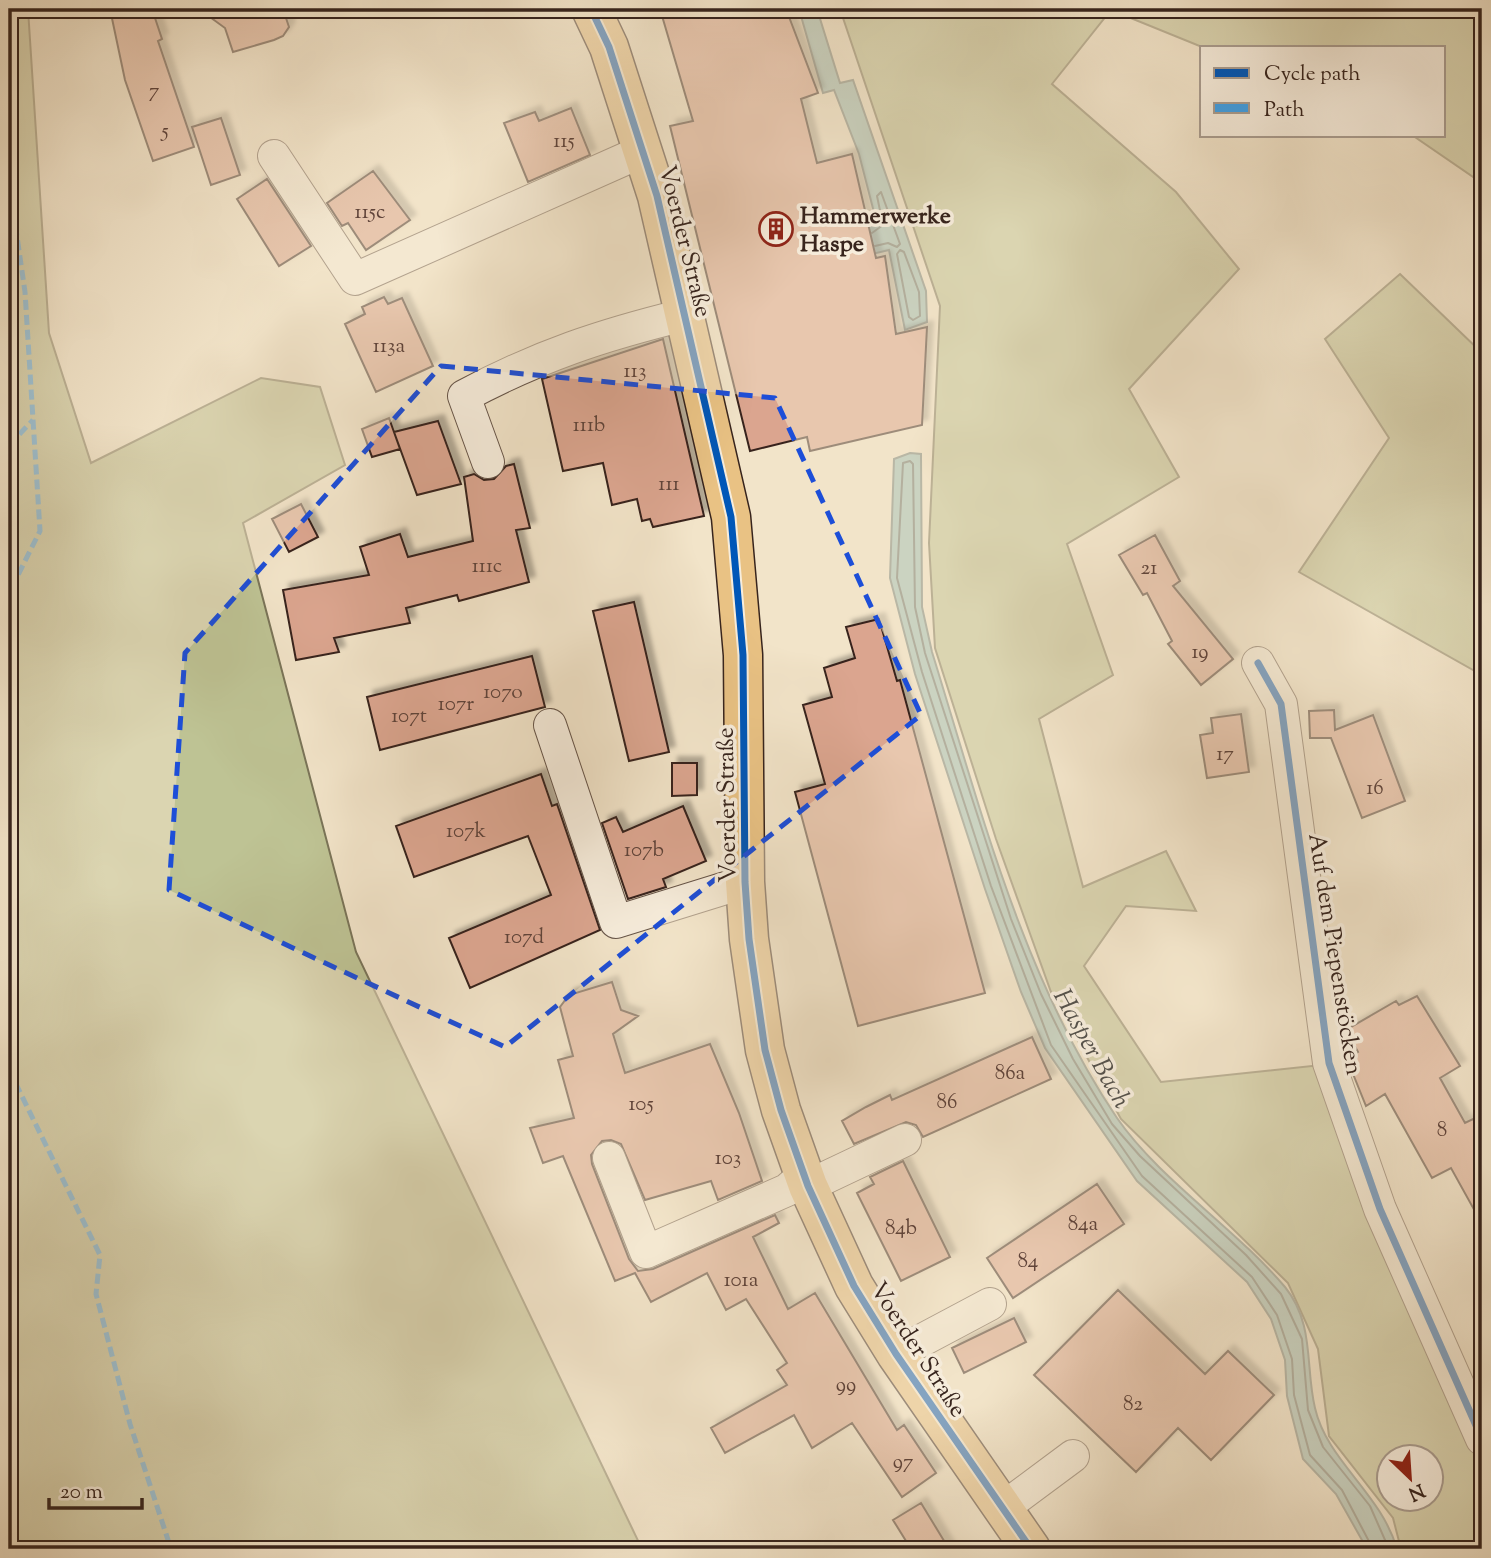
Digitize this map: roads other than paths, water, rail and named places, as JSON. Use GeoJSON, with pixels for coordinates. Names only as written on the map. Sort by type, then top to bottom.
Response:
{"type":"FeatureCollection","features":[{"type":"Feature","properties":{"kind":"main road","name":"Voerder Straße"},"geometry":{"type":"LineString","coordinates":[[591,9],[609,47],[643,151],[684,315],[736,553],[743,655],[745,882],[751,953],[765,1050],[806,1181],[854,1286],[897,1354],[1031,1549]]}},
{"type":"Feature","properties":{"kind":"street"},"geometry":{"type":"LineString","coordinates":[[274,156],[355,279],[643,151]]}},
{"type":"Feature","properties":{"kind":"street"},"geometry":{"type":"LineString","coordinates":[[488,463],[464,396],[526,363],[614,332],[684,315]]}},
{"type":"Feature","properties":{"kind":"street","name":"Auf dem Piepenstöcken"},"geometry":{"type":"LineString","coordinates":[[1258,663],[1281,704],[1329,1063],[1380,1209],[1482,1439]]}},
{"type":"Feature","properties":{"kind":"street","name":"Voerder Straße"},"geometry":{"type":"LineString","coordinates":[[550,725],[616,922],[745,882]]}},
{"type":"Feature","properties":{"kind":"street"},"geometry":{"type":"LineString","coordinates":[[609,1157],[646,1252],[905,1140]]}},
{"type":"Feature","properties":{"kind":"street"},"geometry":{"type":"LineString","coordinates":[[897,1354],[990,1304]]}},
{"type":"Feature","properties":{"kind":"street"},"geometry":{"type":"LineString","coordinates":[[1003,1508],[1073,1456]]}},
{"type":"Feature","properties":{"kind":"water"},"geometry":{"type":"Polygon","coordinates":[[[799,9],[817,9],[840,83],[853,80],[926,291],[927,322],[905,330],[889,250],[859,257],[851,232],[877,224],[859,154],[834,90],[823,93],[799,9]]]}},
{"type":"Feature","properties":{"kind":"water"},"geometry":{"type":"Polygon","coordinates":[[[910,453],[921,454],[922,607],[932,652],[987,832],[1030,951],[1055,1009],[1084,1065],[1134,1140],[1175,1183],[1265,1265],[1294,1301],[1305,1331],[1312,1393],[1321,1427],[1376,1507],[1376,1512],[1380,1512],[1397,1549],[1367,1549],[1336,1494],[1303,1459],[1287,1396],[1285,1360],[1271,1319],[1247,1282],[1137,1181],[1045,1048],[1021,992],[985,889],[915,674],[890,578],[894,459],[910,453]]]}},
{"type":"Feature","properties":{"kind":"place","name":"Hammerwerke Haspe"},"geometry":{"type":"Point","coordinates":[776,229]}},
{"type":"Feature","properties":{"kind":"water label","name":"Hasper Bach"},"geometry":{"type":"Point","coordinates":[1093,1048]}}]}
